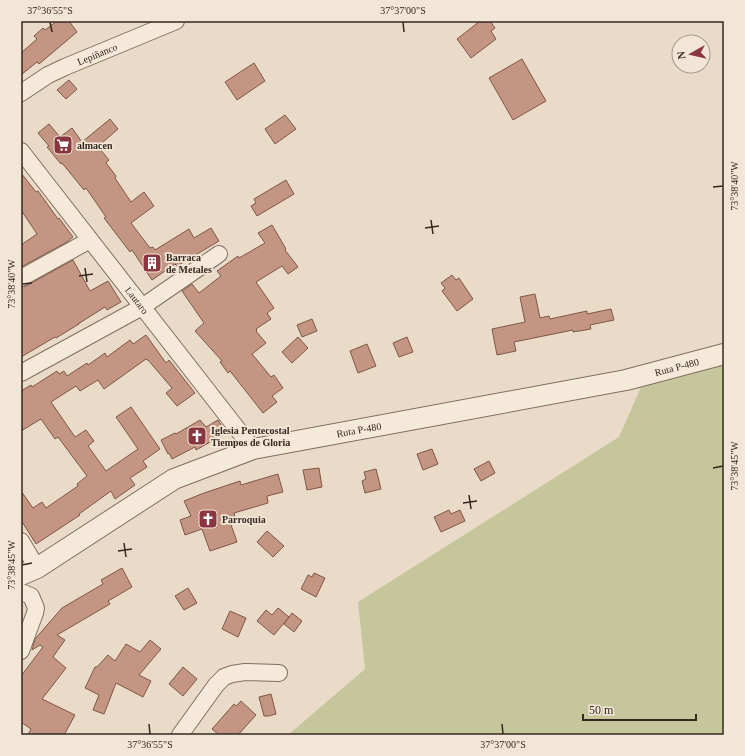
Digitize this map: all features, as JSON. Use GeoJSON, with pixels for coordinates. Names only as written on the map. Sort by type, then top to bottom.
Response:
{"type":"FeatureCollection","features":[{"type":"Feature","properties":{"kind":"street","name":"Lepiñanco"},"geometry":{"type":"LineString","coordinates":[[21,93],[48,75],[65,67],[176,21]]}},
{"type":"Feature","properties":{"kind":"street","name":"Lautaro"},"geometry":{"type":"LineString","coordinates":[[21,151],[253,449]]}},
{"type":"Feature","properties":{"kind":"street"},"geometry":{"type":"LineString","coordinates":[[21,278],[90,240]]}},
{"type":"Feature","properties":{"kind":"street"},"geometry":{"type":"LineString","coordinates":[[21,373],[142,307],[219,254]]}},
{"type":"Feature","properties":{"kind":"street","name":"Ruta P-480"},"geometry":{"type":"LineString","coordinates":[[29,571],[174,480],[253,449],[626,380],[724,354]]}},
{"type":"Feature","properties":{"kind":"street"},"geometry":{"type":"LineString","coordinates":[[21,541],[29,571]]}},
{"type":"Feature","properties":{"kind":"street"},"geometry":{"type":"LineString","coordinates":[[21,592],[31,596],[36,608],[21,651]]}},
{"type":"Feature","properties":{"kind":"street"},"geometry":{"type":"LineString","coordinates":[[180,735],[216,685],[224,677],[245,672],[279,673]]}},
{"type":"Feature","properties":{"kind":"green space"},"geometry":{"type":"Polygon","coordinates":[[[724,364],[724,735],[288,735],[365,669],[358,602],[619,437],[642,385],[724,364]]]}},
{"type":"Feature","properties":{"kind":"building"},"geometry":{"type":"Polygon","coordinates":[[[57,21],[69,21],[77,32],[39,64],[37,62],[21,75],[21,53],[37,39],[34,36],[43,28],[45,30],[57,21]]]}},
{"type":"Feature","properties":{"kind":"building"},"geometry":{"type":"Polygon","coordinates":[[[480,21],[490,21],[495,28],[491,31],[496,39],[471,58],[457,39],[480,21]]]}},
{"type":"Feature","properties":{"kind":"building"},"geometry":{"type":"Polygon","coordinates":[[[522,59],[546,101],[513,120],[489,78],[522,59]]]}},
{"type":"Feature","properties":{"kind":"building"},"geometry":{"type":"Polygon","coordinates":[[[254,63],[265,81],[237,100],[225,82],[254,63]]]}},
{"type":"Feature","properties":{"kind":"building"},"geometry":{"type":"Polygon","coordinates":[[[69,80],[77,89],[66,99],[57,90],[69,80]]]}},
{"type":"Feature","properties":{"kind":"building"},"geometry":{"type":"Polygon","coordinates":[[[285,115],[296,129],[275,144],[265,129],[285,115]]]}},
{"type":"Feature","properties":{"kind":"building"},"geometry":{"type":"Polygon","coordinates":[[[110,119],[118,129],[102,143],[103,145],[99,148],[109,160],[106,163],[116,176],[115,178],[131,202],[144,192],[154,206],[131,223],[150,248],[153,247],[155,250],[189,229],[194,238],[211,228],[219,241],[177,266],[175,264],[152,280],[132,250],[130,252],[104,218],[106,217],[86,188],[84,190],[62,163],[61,164],[38,133],[49,124],[60,137],[72,128],[82,142],[110,119]]]}},
{"type":"Feature","properties":{"kind":"building"},"geometry":{"type":"Polygon","coordinates":[[[21,173],[36,192],[38,191],[73,237],[67,242],[21,267],[21,245],[37,234],[21,210],[21,173]]]}},
{"type":"Feature","properties":{"kind":"building"},"geometry":{"type":"Polygon","coordinates":[[[286,180],[294,194],[257,216],[251,206],[256,203],[254,199],[286,180]]]}},
{"type":"Feature","properties":{"kind":"building"},"geometry":{"type":"Polygon","coordinates":[[[272,225],[286,249],[285,250],[298,267],[288,274],[282,266],[256,282],[274,308],[267,313],[271,319],[256,329],[266,343],[252,354],[271,377],[274,375],[283,388],[272,396],[277,402],[263,413],[230,371],[228,373],[220,362],[222,361],[195,331],[204,323],[182,291],[192,284],[199,293],[221,276],[217,271],[238,256],[239,258],[265,243],[258,233],[272,225]]]}},
{"type":"Feature","properties":{"kind":"building"},"geometry":{"type":"Polygon","coordinates":[[[73,260],[90,291],[108,281],[121,302],[107,310],[105,307],[56,338],[55,337],[21,357],[21,287],[26,286],[73,260]]]}},
{"type":"Feature","properties":{"kind":"building"},"geometry":{"type":"Polygon","coordinates":[[[452,275],[456,280],[459,278],[473,299],[457,311],[442,291],[445,288],[441,283],[452,275]]]}},
{"type":"Feature","properties":{"kind":"building"},"geometry":{"type":"Polygon","coordinates":[[[535,294],[540,318],[549,316],[550,319],[587,311],[587,314],[611,309],[614,320],[590,325],[591,329],[573,332],[573,330],[514,342],[516,351],[497,355],[492,329],[525,322],[520,297],[535,294]]]}},
{"type":"Feature","properties":{"kind":"building"},"geometry":{"type":"Polygon","coordinates":[[[312,319],[317,331],[302,337],[297,325],[312,319]]]}},
{"type":"Feature","properties":{"kind":"building"},"geometry":{"type":"Polygon","coordinates":[[[146,335],[166,363],[169,360],[195,393],[177,406],[166,393],[172,388],[146,359],[104,389],[98,380],[80,391],[76,386],[51,402],[75,437],[86,430],[94,441],[88,446],[106,471],[138,449],[116,417],[131,407],[160,449],[143,461],[147,467],[130,478],[135,485],[115,499],[111,491],[79,514],[80,515],[36,544],[21,520],[21,491],[33,508],[42,502],[46,508],[78,486],[77,484],[87,476],[58,437],[55,439],[41,419],[21,431],[21,391],[31,385],[32,387],[57,371],[59,374],[64,371],[67,376],[87,363],[88,365],[105,353],[107,357],[130,340],[133,344],[146,335]]]}},
{"type":"Feature","properties":{"kind":"building"},"geometry":{"type":"Polygon","coordinates":[[[298,337],[308,348],[292,363],[282,352],[298,337]]]}},
{"type":"Feature","properties":{"kind":"building"},"geometry":{"type":"Polygon","coordinates":[[[407,337],[413,352],[399,357],[393,343],[407,337]]]}},
{"type":"Feature","properties":{"kind":"building"},"geometry":{"type":"Polygon","coordinates":[[[367,344],[376,366],[358,373],[350,351],[367,344]]]}},
{"type":"Feature","properties":{"kind":"building"},"geometry":{"type":"Polygon","coordinates":[[[200,420],[206,427],[218,420],[226,433],[196,450],[195,447],[172,459],[161,440],[175,433],[176,434],[200,420]]]}},
{"type":"Feature","properties":{"kind":"building"},"geometry":{"type":"Polygon","coordinates":[[[432,449],[438,464],[423,470],[417,454],[432,449]]]}},
{"type":"Feature","properties":{"kind":"building"},"geometry":{"type":"Polygon","coordinates":[[[489,461],[495,473],[481,481],[474,469],[489,461]]]}},
{"type":"Feature","properties":{"kind":"building"},"geometry":{"type":"Polygon","coordinates":[[[319,468],[322,487],[307,490],[303,470],[319,468]]]}},
{"type":"Feature","properties":{"kind":"building"},"geometry":{"type":"Polygon","coordinates":[[[376,469],[381,489],[365,493],[362,481],[366,479],[364,472],[376,469]]]}},
{"type":"Feature","properties":{"kind":"building"},"geometry":{"type":"Polygon","coordinates":[[[278,474],[283,492],[267,496],[268,503],[234,513],[235,517],[229,519],[237,542],[210,551],[202,529],[185,535],[180,520],[191,516],[184,501],[240,481],[241,485],[278,474]]]}},
{"type":"Feature","properties":{"kind":"building"},"geometry":{"type":"Polygon","coordinates":[[[449,510],[451,514],[460,510],[465,521],[441,532],[434,517],[449,510]]]}},
{"type":"Feature","properties":{"kind":"building"},"geometry":{"type":"Polygon","coordinates":[[[267,531],[284,546],[273,557],[257,542],[267,531]]]}},
{"type":"Feature","properties":{"kind":"building"},"geometry":{"type":"Polygon","coordinates":[[[122,568],[132,587],[108,601],[110,604],[57,635],[65,640],[53,657],[66,668],[42,699],[75,715],[64,735],[28,735],[31,729],[21,722],[21,676],[43,647],[40,645],[32,650],[35,639],[62,608],[103,584],[101,580],[122,568]]]}},
{"type":"Feature","properties":{"kind":"building"},"geometry":{"type":"Polygon","coordinates":[[[314,573],[325,578],[316,597],[301,589],[308,575],[312,577],[314,573]]]}},
{"type":"Feature","properties":{"kind":"building"},"geometry":{"type":"Polygon","coordinates":[[[188,588],[197,603],[184,610],[175,596],[188,588]]]}},
{"type":"Feature","properties":{"kind":"building"},"geometry":{"type":"Polygon","coordinates":[[[278,608],[289,617],[274,635],[257,621],[266,610],[272,615],[278,608]]]}},
{"type":"Feature","properties":{"kind":"building"},"geometry":{"type":"Polygon","coordinates":[[[230,611],[246,618],[238,637],[222,629],[230,611]]]}},
{"type":"Feature","properties":{"kind":"building"},"geometry":{"type":"Polygon","coordinates":[[[292,613],[302,621],[294,632],[284,624],[292,613]]]}},
{"type":"Feature","properties":{"kind":"building"},"geometry":{"type":"Polygon","coordinates":[[[150,640],[161,649],[139,675],[151,681],[143,697],[116,683],[104,714],[93,710],[99,695],[85,688],[95,667],[97,667],[108,655],[115,661],[126,644],[140,652],[150,640]]]}},
{"type":"Feature","properties":{"kind":"building"},"geometry":{"type":"Polygon","coordinates":[[[183,667],[197,679],[183,696],[169,684],[183,667]]]}},
{"type":"Feature","properties":{"kind":"building"},"geometry":{"type":"Polygon","coordinates":[[[271,694],[276,714],[264,716],[259,697],[271,694]]]}},
{"type":"Feature","properties":{"kind":"building"},"geometry":{"type":"Polygon","coordinates":[[[241,701],[256,715],[238,735],[219,735],[212,729],[234,704],[236,706],[241,701]]]}},
{"type":"Feature","properties":{"kind":"place","name":"almacen"},"geometry":{"type":"Point","coordinates":[63,145]}},
{"type":"Feature","properties":{"kind":"place","name":"Barraca de Metales"},"geometry":{"type":"Point","coordinates":[152,263]}},
{"type":"Feature","properties":{"kind":"place","name":"Iglesia Pentecostal Tiempos de Gloria"},"geometry":{"type":"Point","coordinates":[197,436]}},
{"type":"Feature","properties":{"kind":"place","name":"Parroquia"},"geometry":{"type":"Point","coordinates":[208,519]}}]}
